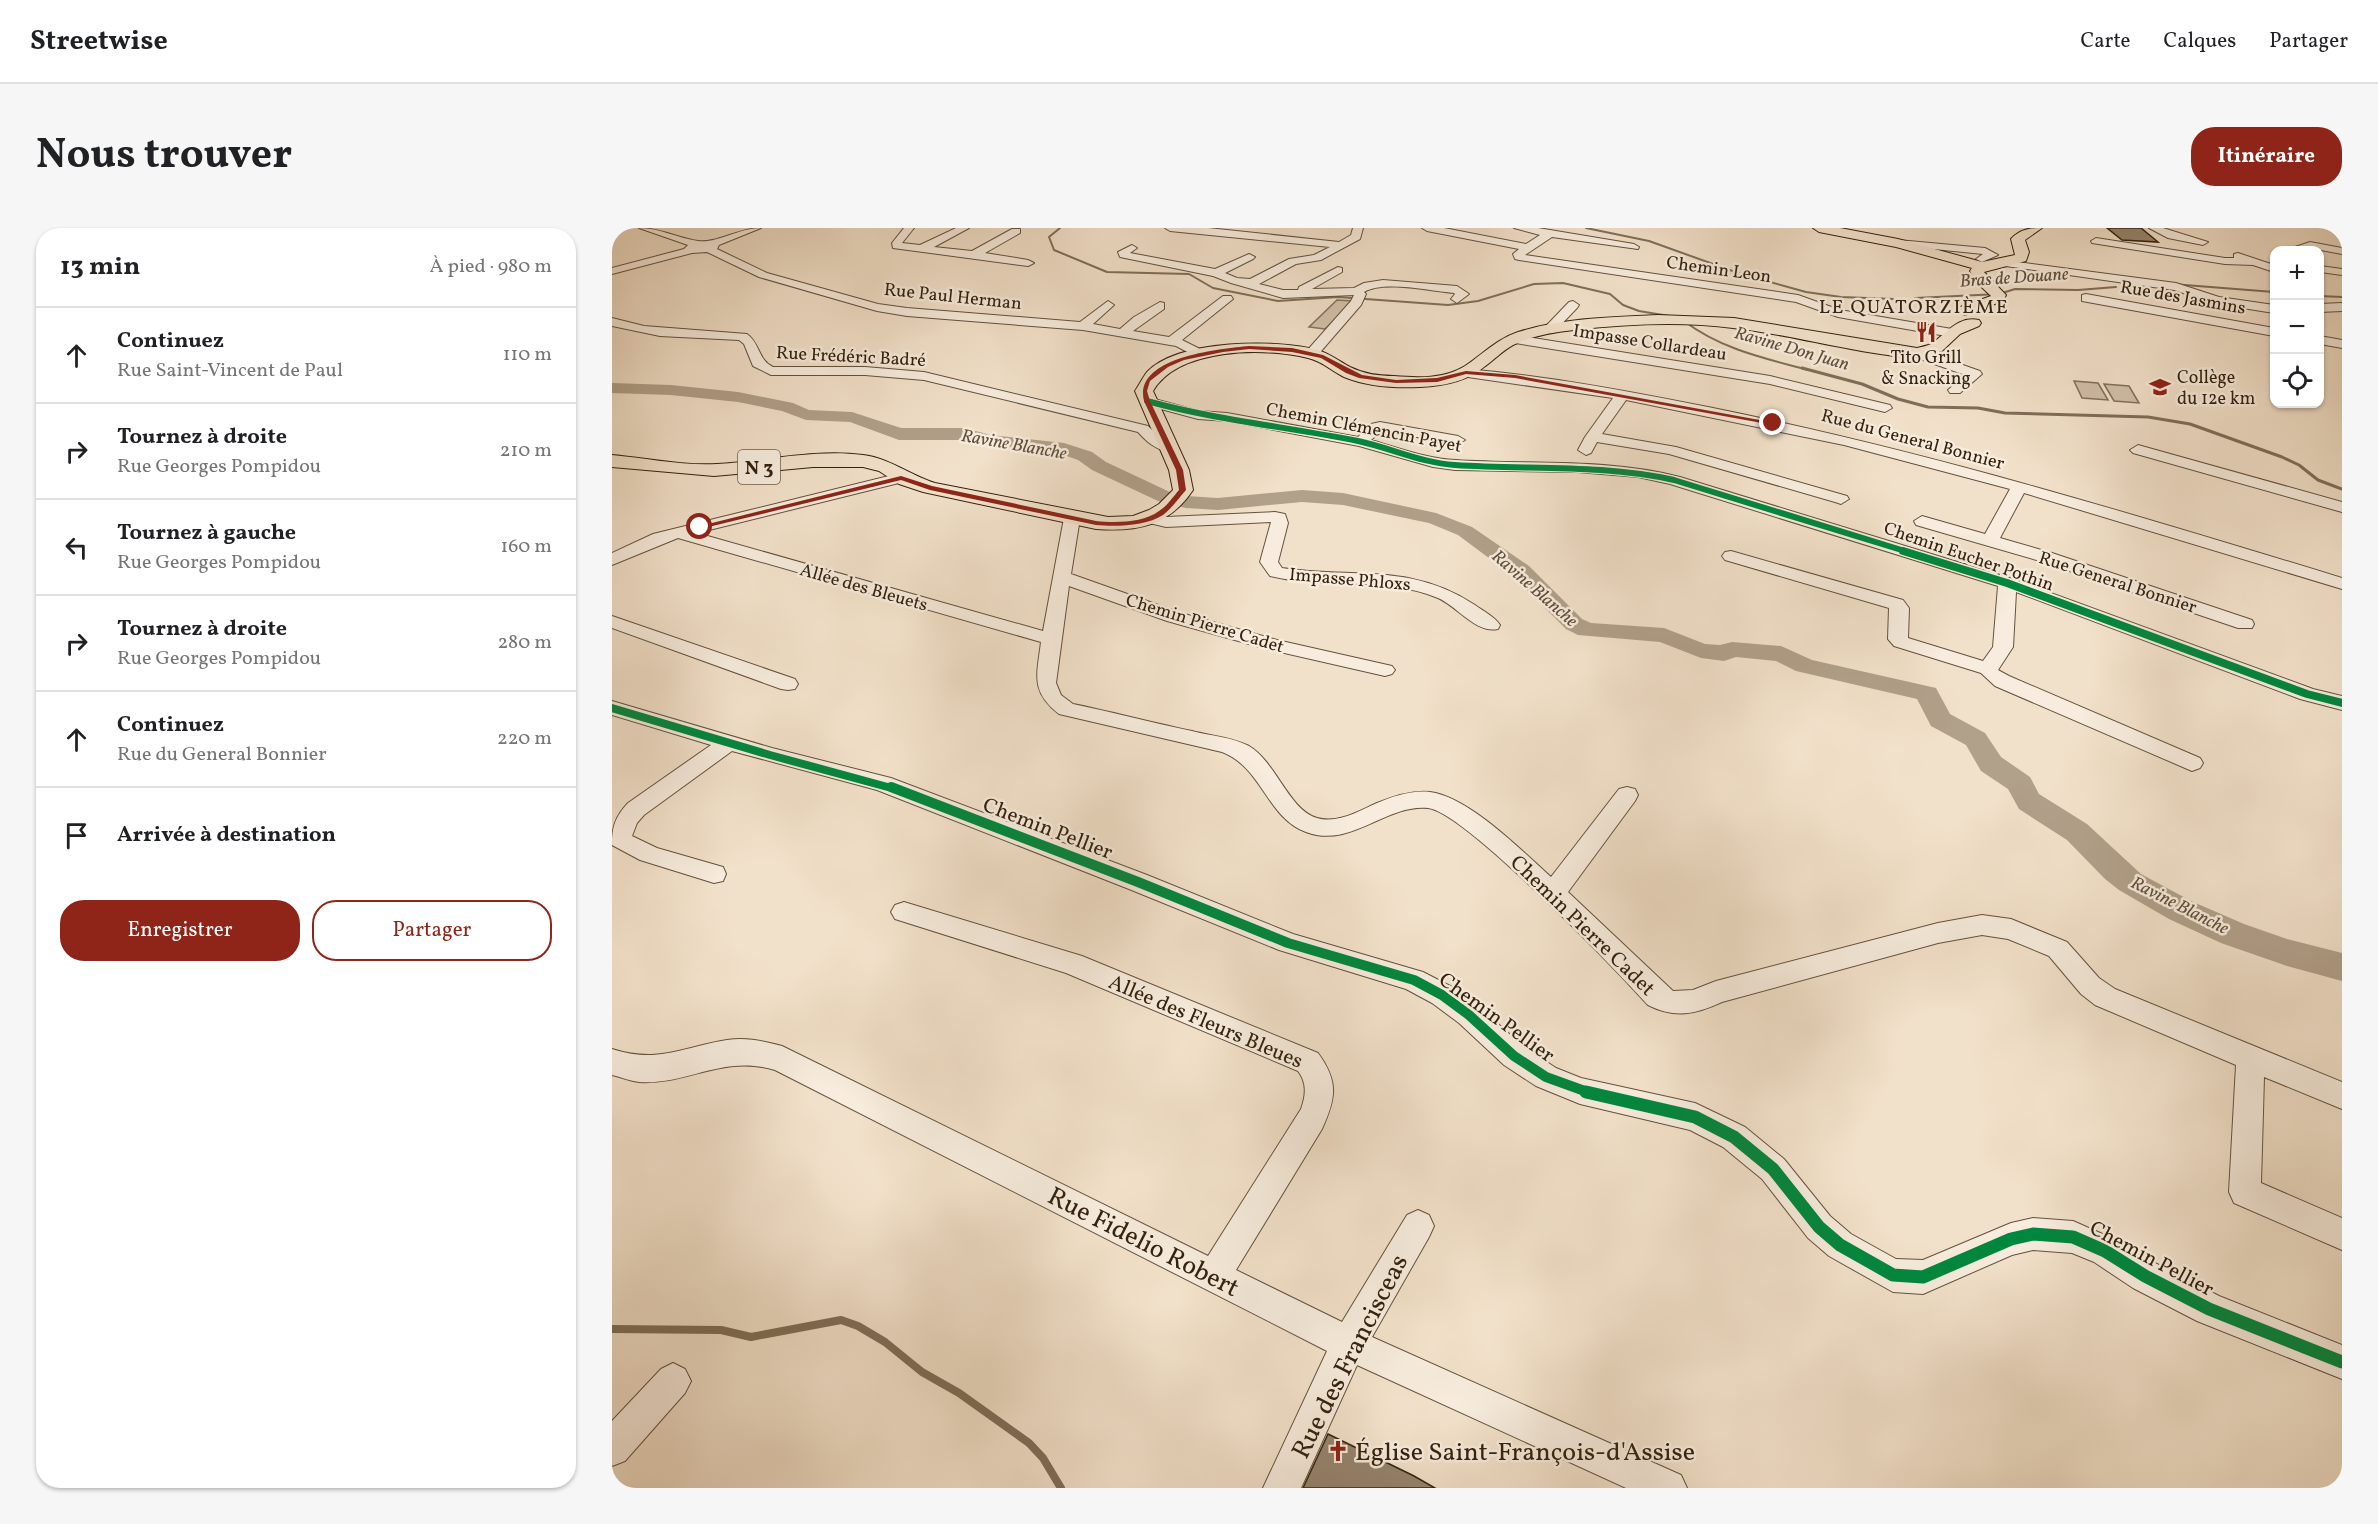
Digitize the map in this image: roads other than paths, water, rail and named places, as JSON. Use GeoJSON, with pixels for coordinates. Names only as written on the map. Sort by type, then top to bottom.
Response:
{"type":"FeatureCollection","features":[{"type":"Feature","properties":{"kind":"main road"},"geometry":{"type":"LineString","coordinates":[[1819,228],[1898,243],[1982,263],[2002,263],[2023,255],[2018,239],[2036,228]]}},
{"type":"Feature","properties":{"kind":"main road"},"geometry":{"type":"LineString","coordinates":[[1156,515],[1183,490],[1179,470],[1144,391],[1148,380],[1166,366],[1199,354],[1249,348],[1271,348],[1311,354],[1331,360],[1347,372],[1376,380],[1415,382],[1445,378],[1466,372],[1514,339],[1549,330],[1612,322],[1670,320],[1821,329],[1917,352],[1936,348],[1968,314],[1977,274],[1982,263]]}},
{"type":"Feature","properties":{"kind":"main road","name":"N 3"},"geometry":{"type":"LineString","coordinates":[[612,461],[714,470],[806,461],[863,461],[886,467],[901,478],[930,488],[1072,518],[1115,525],[1156,515]]}},
{"type":"Feature","properties":{"kind":"street","name":"Rue Paul Herman"},"geometry":{"type":"LineString","coordinates":[[644,228],[702,247],[763,275],[877,307],[907,312],[1083,326],[1171,342],[1194,349],[1199,354]]}},
{"type":"Feature","properties":{"kind":"street"},"geometry":{"type":"LineString","coordinates":[[612,271],[702,247],[756,228]]}},
{"type":"Feature","properties":{"kind":"street"},"geometry":{"type":"LineString","coordinates":[[909,228],[897,246],[1028,263]]}},
{"type":"Feature","properties":{"kind":"street"},"geometry":{"type":"LineString","coordinates":[[920,250],[964,228]]}},
{"type":"Feature","properties":{"kind":"street"},"geometry":{"type":"LineString","coordinates":[[1170,228],[1279,237],[1340,245]]}},
{"type":"Feature","properties":{"kind":"street"},"geometry":{"type":"LineString","coordinates":[[1246,284],[1293,261],[1317,258],[1356,237],[1358,228]]}},
{"type":"Feature","properties":{"kind":"street"},"geometry":{"type":"LineString","coordinates":[[1427,228],[1527,247],[1550,233]]}},
{"type":"Feature","properties":{"kind":"street"},"geometry":{"type":"LineString","coordinates":[[1519,228],[1634,247]]}},
{"type":"Feature","properties":{"kind":"street"},"geometry":{"type":"LineString","coordinates":[[2154,228],[2172,236],[2212,243]]}},
{"type":"Feature","properties":{"kind":"street"},"geometry":{"type":"LineString","coordinates":[[974,255],[1016,231]]}},
{"type":"Feature","properties":{"kind":"street"},"geometry":{"type":"LineString","coordinates":[[2096,241],[2224,261],[2253,262]]}},
{"type":"Feature","properties":{"kind":"street","name":"Chemin Leon"},"geometry":{"type":"LineString","coordinates":[[1527,247],[1518,254],[1519,257],[1798,299],[1838,313],[1968,314]]}},
{"type":"Feature","properties":{"kind":"street"},"geometry":{"type":"LineString","coordinates":[[1132,248],[1123,252],[1124,255],[1216,273],[1275,293],[1340,291],[1358,297]]}},
{"type":"Feature","properties":{"kind":"street"},"geometry":{"type":"LineString","coordinates":[[2324,248],[2342,251]]}},
{"type":"Feature","properties":{"kind":"street"},"geometry":{"type":"LineString","coordinates":[[2227,250],[2270,267]]}},
{"type":"Feature","properties":{"kind":"street"},"geometry":{"type":"LineString","coordinates":[[1179,266],[1196,257]]}},
{"type":"Feature","properties":{"kind":"street"},"geometry":{"type":"LineString","coordinates":[[1216,273],[1249,257]]}},
{"type":"Feature","properties":{"kind":"street"},"geometry":{"type":"LineString","coordinates":[[2002,263],[2068,274],[2176,287],[2217,300],[2270,308]]}},
{"type":"Feature","properties":{"kind":"street"},"geometry":{"type":"LineString","coordinates":[[1297,294],[1338,270]]}},
{"type":"Feature","properties":{"kind":"street"},"geometry":{"type":"LineString","coordinates":[[2324,270],[2342,272]]}},
{"type":"Feature","properties":{"kind":"street"},"geometry":{"type":"LineString","coordinates":[[2324,277],[2342,279]]}},
{"type":"Feature","properties":{"kind":"street"},"geometry":{"type":"LineString","coordinates":[[1311,354],[1368,285],[1383,283],[1457,290],[1463,294],[1457,299]]}},
{"type":"Feature","properties":{"kind":"street","name":"Rue des Jasmins"},"geometry":{"type":"LineString","coordinates":[[2086,298],[2270,331]]}},
{"type":"Feature","properties":{"kind":"street"},"geometry":{"type":"LineString","coordinates":[[1171,342],[1227,299]]}},
{"type":"Feature","properties":{"kind":"street"},"geometry":{"type":"LineString","coordinates":[[1083,326],[1108,305]]}},
{"type":"Feature","properties":{"kind":"street"},"geometry":{"type":"LineString","coordinates":[[1549,330],[1573,305]]}},
{"type":"Feature","properties":{"kind":"street"},"geometry":{"type":"LineString","coordinates":[[1123,333],[1160,306]]}},
{"type":"Feature","properties":{"kind":"street"},"geometry":{"type":"LineString","coordinates":[[2324,308],[2342,308]]}},
{"type":"Feature","properties":{"kind":"street","name":"Rue Frédéric Badré"},"geometry":{"type":"LineString","coordinates":[[612,322],[626,327],[664,332],[742,337],[749,341],[756,363],[771,371],[865,371],[924,376],[1143,429],[1157,443],[1167,447]]}},
{"type":"Feature","properties":{"kind":"street"},"geometry":{"type":"LineString","coordinates":[[612,333],[626,327]]}},
{"type":"Feature","properties":{"kind":"street"},"geometry":{"type":"LineString","coordinates":[[1821,329],[1895,332]]}},
{"type":"Feature","properties":{"kind":"street","name":"Impasse Collardeau"},"geometry":{"type":"LineString","coordinates":[[1514,339],[1770,380],[1885,408]]}},
{"type":"Feature","properties":{"kind":"street"},"geometry":{"type":"LineString","coordinates":[[2324,341],[2342,344]]}},
{"type":"Feature","properties":{"kind":"street"},"geometry":{"type":"LineString","coordinates":[[1917,352],[1975,374],[1954,390]]}},
{"type":"Feature","properties":{"kind":"street","name":"Rue du General Bonnier"},"geometry":{"type":"LineString","coordinates":[[1466,372],[1515,376],[1773,423],[2128,518],[2342,584]]}},
{"type":"Feature","properties":{"kind":"street"},"geometry":{"type":"LineString","coordinates":[[1577,467],[1592,437],[1622,395]]}},
{"type":"Feature","properties":{"kind":"street","name":"Chemin Clémencin Payet"},"geometry":{"type":"LineString","coordinates":[[1147,401],[1198,416],[1227,417],[1362,442],[1433,462],[1455,465],[1577,467]]}},
{"type":"Feature","properties":{"kind":"street"},"geometry":{"type":"LineString","coordinates":[[1362,442],[1376,427],[1380,426],[1458,440]]}},
{"type":"Feature","properties":{"kind":"street"},"geometry":{"type":"LineString","coordinates":[[1592,437],[1671,450],[1841,499]]}},
{"type":"Feature","properties":{"kind":"street"},"geometry":{"type":"LineString","coordinates":[[2138,450],[2342,507]]}},
{"type":"Feature","properties":{"kind":"street","name":"Chemin Eucher Pothin"},"geometry":{"type":"LineString","coordinates":[[1577,467],[1638,472],[1674,480],[2007,584],[2286,686],[2342,703]]}},
{"type":"Feature","properties":{"kind":"street"},"geometry":{"type":"LineString","coordinates":[[612,560],[636,547],[678,533],[901,478]]}},
{"type":"Feature","properties":{"kind":"street"},"geometry":{"type":"LineString","coordinates":[[1990,541],[2019,488]]}},
{"type":"Feature","properties":{"kind":"street","name":"Impasse Phloxs"},"geometry":{"type":"LineString","coordinates":[[1156,515],[1166,522],[1279,518],[1280,523],[1269,562],[1276,572],[1295,575],[1381,578],[1423,586],[1447,595],[1491,625]]}},
{"type":"Feature","properties":{"kind":"street","name":"Chemin Pierre Cadet"},"geometry":{"type":"LineString","coordinates":[[1072,518],[1051,639],[1046,683],[1047,691],[1052,698],[1066,709],[1241,751],[1264,773],[1298,819],[1311,826],[1326,828],[1342,826],[1407,801],[1431,800],[1443,804],[1483,832],[1554,892],[1658,997],[1669,1004],[1680,1005],[1696,1001],[1716,992],[1938,933],[1994,926],[2028,934],[2058,949],[2090,986],[2105,998],[2342,1096]]}},
{"type":"Feature","properties":{"kind":"street","name":"Rue General Bonnier"},"geometry":{"type":"LineString","coordinates":[[1922,521],[2245,624]]}},
{"type":"Feature","properties":{"kind":"street","name":"Allée des Bleuets"},"geometry":{"type":"LineString","coordinates":[[678,533],[1051,639]]}},
{"type":"Feature","properties":{"kind":"street"},"geometry":{"type":"LineString","coordinates":[[1731,556],[1896,604],[1900,608],[1898,639],[1901,642],[1988,669],[1991,674],[2002,681],[2192,763]]}},
{"type":"Feature","properties":{"kind":"street","name":"Chemin Pierre Cadet"},"geometry":{"type":"LineString","coordinates":[[1062,577],[1174,617],[1274,645],[1385,670]]}},
{"type":"Feature","properties":{"kind":"street"},"geometry":{"type":"LineString","coordinates":[[1988,669],[2003,647],[2007,584]]}},
{"type":"Feature","properties":{"kind":"street"},"geometry":{"type":"LineString","coordinates":[[612,622],[788,684]]}},
{"type":"Feature","properties":{"kind":"street","name":"Chemin Pellier"},"geometry":{"type":"LineString","coordinates":[[612,708],[728,743],[883,784],[1138,882],[1288,943],[1414,980],[1442,995],[1469,1015],[1514,1056],[1546,1077],[1580,1091],[1695,1117],[1734,1137],[1773,1169],[1819,1227],[1840,1245],[1893,1275],[1923,1277],[2011,1239],[2033,1234],[2073,1237],[2105,1251],[2145,1276],[2209,1309],[2342,1362]]}},
{"type":"Feature","properties":{"kind":"street"},"geometry":{"type":"LineString","coordinates":[[714,874],[635,848],[622,842],[619,838],[627,819],[636,809],[728,743]]}},
{"type":"Feature","properties":{"kind":"street"},"geometry":{"type":"LineString","coordinates":[[1554,892],[1628,795]]}},
{"type":"Feature","properties":{"kind":"street","name":"Allée des Fleurs Bleues"},"geometry":{"type":"LineString","coordinates":[[904,912],[1073,964],[1308,1062],[1317,1073],[1321,1087],[1319,1104],[1312,1119],[1214,1276]]}},
{"type":"Feature","properties":{"kind":"street","name":"Rue Fidelio Robert"},"geometry":{"type":"LineString","coordinates":[[612,1062],[642,1070],[662,1068],[735,1050],[767,1053],[1349,1344],[1668,1488]]}},
{"type":"Feature","properties":{"kind":"street"},"geometry":{"type":"LineString","coordinates":[[2251,1057],[2245,1192],[2342,1234]]}},
{"type":"Feature","properties":{"kind":"street","name":"Rue des Francisceas"},"geometry":{"type":"LineString","coordinates":[[1282,1488],[1349,1344],[1418,1226]]}},
{"type":"Feature","properties":{"kind":"street"},"geometry":{"type":"LineString","coordinates":[[612,1448],[673,1381]]}},
{"type":"Feature","properties":{"kind":"waterway","name":"Ravine Don Juan"},"geometry":{"type":"LineString","coordinates":[[1060,228],[1049,237],[1054,250],[1107,272],[1189,274],[1213,288],[1278,301],[1338,297],[1448,305],[1478,301],[1534,284],[1563,283],[1610,294],[1623,305],[1639,311],[1675,317]]}},
{"type":"Feature","properties":{"kind":"waterway","name":"Bras de Douane"},"geometry":{"type":"LineString","coordinates":[[1586,228],[1649,241],[1741,274],[1806,292],[1841,297],[1894,299]]}},
{"type":"Feature","properties":{"kind":"waterway","name":"Bras de Douane"},"geometry":{"type":"LineString","coordinates":[[2172,284],[2270,292]]}},
{"type":"Feature","properties":{"kind":"waterway","name":"Bras de Douane"},"geometry":{"type":"LineString","coordinates":[[1915,298],[1999,294],[2015,289],[2078,290],[2116,287]]}},
{"type":"Feature","properties":{"kind":"waterway","name":"Bras de Douane"},"geometry":{"type":"LineString","coordinates":[[2324,296],[2342,297]]}},
{"type":"Feature","properties":{"kind":"waterway","name":"Ravine Don Juan"},"geometry":{"type":"LineString","coordinates":[[1684,321],[1728,346],[1808,370]]}},
{"type":"Feature","properties":{"kind":"waterway","name":"Ravine Don Juan"},"geometry":{"type":"LineString","coordinates":[[1802,368],[1862,384],[1898,399],[1928,407],[1978,408],[2005,413],[2148,417],[2190,424],[2282,457],[2299,465],[2318,480],[2342,489]]}},
{"type":"Feature","properties":{"kind":"waterway","name":"Ravine Blanche"},"geometry":{"type":"LineString","coordinates":[[612,388],[671,390],[738,397],[787,407],[806,415],[852,417],[899,434],[964,434],[991,441],[1064,449],[1085,456],[1099,466],[1165,497],[1186,502],[1218,504],[1302,496],[1343,499],[1436,519],[1465,531],[1521,571],[1574,624],[1586,630],[1664,635],[1701,651],[1724,653],[1732,649],[1781,654],[1805,666],[1927,694],[1940,720],[1976,739],[1991,764],[2020,784],[2029,801],[2077,832],[2130,882],[2180,910],[2233,934],[2342,967]]}},
{"type":"Feature","properties":{"kind":"waterway"},"geometry":{"type":"LineString","coordinates":[[612,1329],[721,1330],[751,1337],[841,1320],[858,1326],[885,1342],[922,1372],[959,1393],[1029,1443],[1043,1458],[1061,1488]]}},
{"type":"Feature","properties":{"kind":"place","name":"Tito Grill & Snacking"},"geometry":{"type":"Point","coordinates":[1926,332]}},
{"type":"Feature","properties":{"kind":"place","name":"Collège du 12e km"},"geometry":{"type":"Point","coordinates":[2160,387]}},
{"type":"Feature","properties":{"kind":"place","name":"Église Saint-François-d'Assise"},"geometry":{"type":"Point","coordinates":[1338,1451]}},
{"type":"Feature","properties":{"kind":"district","name":"LE QUATORZIÈME"},"geometry":{"type":"Point","coordinates":[1914,306]}}]}
